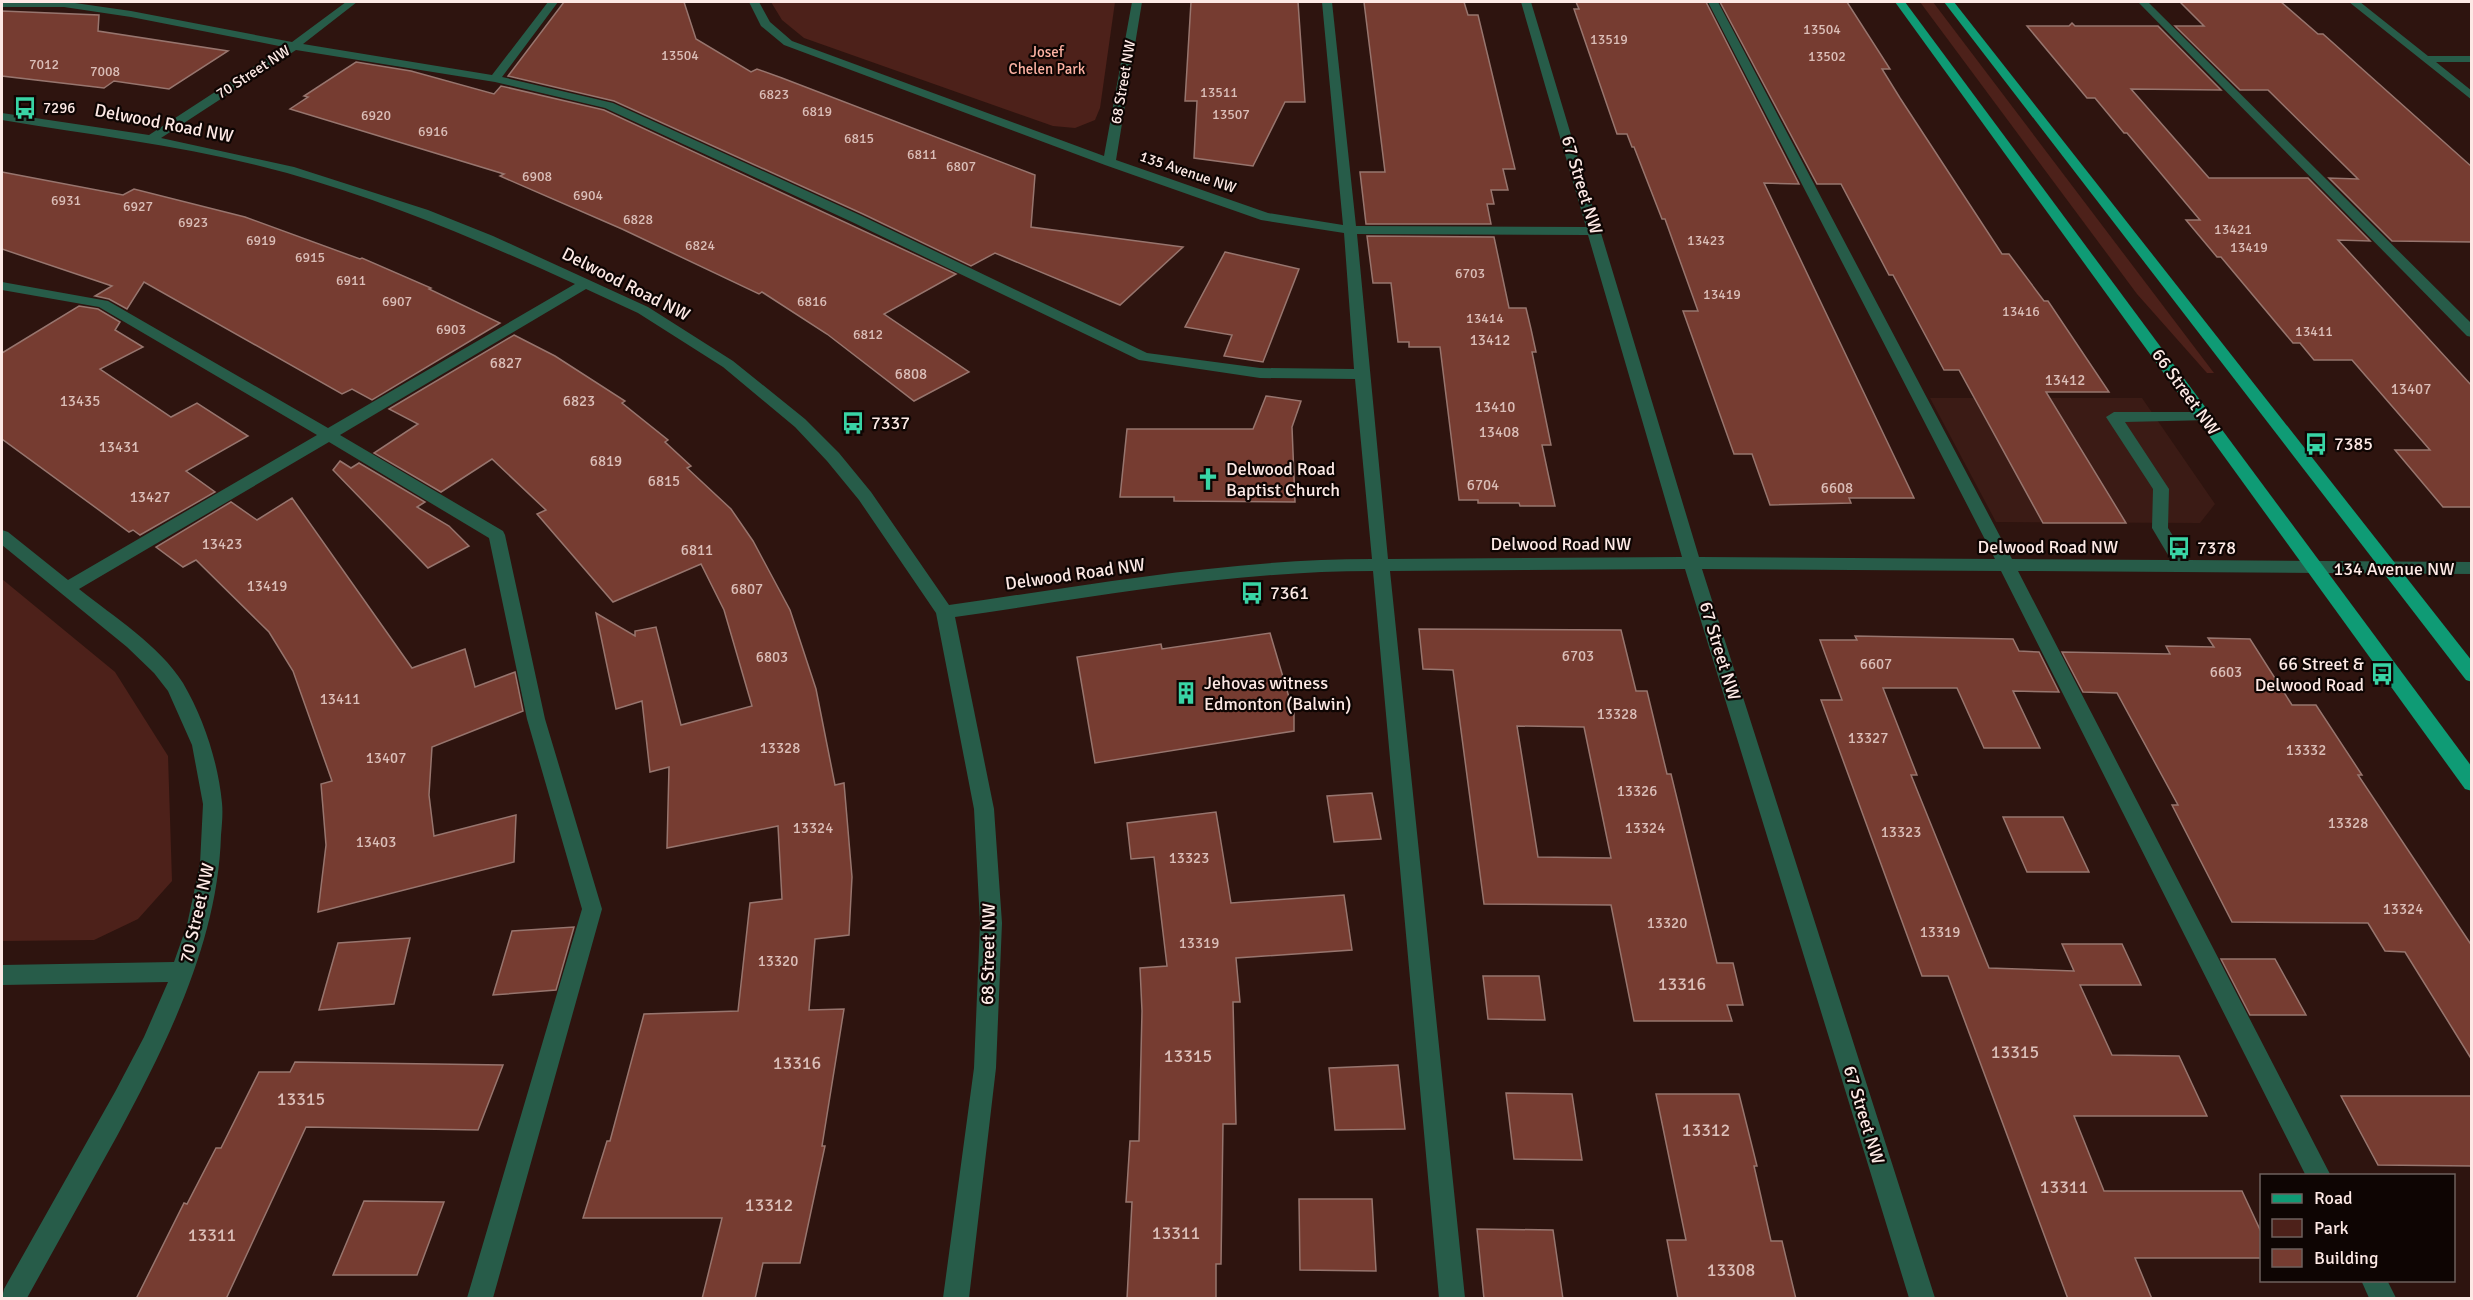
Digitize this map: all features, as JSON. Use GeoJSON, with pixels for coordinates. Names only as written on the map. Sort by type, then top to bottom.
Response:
{"type":"FeatureCollection","features":[{"type":"Feature","properties":{"kind":"main road","name":"66 Street NW"},"geometry":{"type":"LineString","coordinates":[[1900,2],[2472,783]]}},
{"type":"Feature","properties":{"kind":"main road"},"geometry":{"type":"LineString","coordinates":[[1949,2],[2472,675]]}},
{"type":"Feature","properties":{"kind":"street"},"geometry":{"type":"LineString","coordinates":[[131,14],[146,2]]}},
{"type":"Feature","properties":{"kind":"street","name":"70 Street NW"},"geometry":{"type":"LineString","coordinates":[[151,139],[294,46],[352,2]]}},
{"type":"Feature","properties":{"kind":"street"},"geometry":{"type":"LineString","coordinates":[[495,79],[553,2]]}},
{"type":"Feature","properties":{"kind":"street","name":"135 Avenue NW"},"geometry":{"type":"LineString","coordinates":[[754,2],[765,24],[788,43],[1109,162],[1266,217],[1350,230],[1596,231]]}},
{"type":"Feature","properties":{"kind":"street","name":"68 Street NW"},"geometry":{"type":"LineString","coordinates":[[1109,162],[1137,2]]}},
{"type":"Feature","properties":{"kind":"street"},"geometry":{"type":"LineString","coordinates":[[1327,2],[1452,1299]]}},
{"type":"Feature","properties":{"kind":"street","name":"67 Street NW"},"geometry":{"type":"LineString","coordinates":[[1526,2],[1596,231],[1692,563],[1922,1299]]}},
{"type":"Feature","properties":{"kind":"street"},"geometry":{"type":"LineString","coordinates":[[1713,2],[2007,566],[2318,1174]]}},
{"type":"Feature","properties":{"kind":"street"},"geometry":{"type":"LineString","coordinates":[[2144,2],[2472,333]]}},
{"type":"Feature","properties":{"kind":"street"},"geometry":{"type":"LineString","coordinates":[[2354,2],[2472,98]]}},
{"type":"Feature","properties":{"kind":"street"},"geometry":{"type":"LineString","coordinates":[[2,4],[64,4],[131,14],[294,46],[495,79],[609,105],[857,219],[1144,357],[1260,373],[1362,374]]}},
{"type":"Feature","properties":{"kind":"street"},"geometry":{"type":"LineString","coordinates":[[2425,59],[2472,59]]}},
{"type":"Feature","properties":{"kind":"street","name":"Delwood Road NW"},"geometry":{"type":"LineString","coordinates":[[2,117],[151,139],[290,170],[356,190],[488,239],[643,310],[686,336],[746,378],[800,423],[833,457],[865,496],[945,612],[1235,571],[1308,565],[1692,563],[2316,568]]}},
{"type":"Feature","properties":{"kind":"street"},"geometry":{"type":"LineString","coordinates":[[66,589],[585,284]]}},
{"type":"Feature","properties":{"kind":"street"},"geometry":{"type":"LineString","coordinates":[[2,286],[103,304],[213,366],[497,535],[536,719],[592,909],[480,1299]]}},
{"type":"Feature","properties":{"kind":"street"},"geometry":{"type":"LineString","coordinates":[[2184,567],[2160,528],[2161,489],[2114,417],[2205,417]]}},
{"type":"Feature","properties":{"kind":"street","name":"70 Street NW"},"geometry":{"type":"LineString","coordinates":[[2,536],[150,656],[175,686],[194,721],[207,761],[213,806],[211,856],[202,912],[183,972],[141,1070],[13,1299]]}},
{"type":"Feature","properties":{"kind":"street","name":"134 Avenue NW"},"geometry":{"type":"LineString","coordinates":[[2316,568],[2472,568]]}},
{"type":"Feature","properties":{"kind":"street","name":"68 Street NW"},"geometry":{"type":"LineString","coordinates":[[945,612],[984,809],[991,923],[985,1068],[956,1299]]}},
{"type":"Feature","properties":{"kind":"street"},"geometry":{"type":"LineString","coordinates":[[2,975],[183,972]]}},
{"type":"Feature","properties":{"kind":"street"},"geometry":{"type":"LineString","coordinates":[[2374,1282],[2382,1299]]}},
{"type":"Feature","properties":{"kind":"shaded area"},"geometry":{"type":"Polygon","coordinates":[[[1930,398],[2142,398],[2215,504],[2200,523],[1996,522],[1930,398]]]}},
{"type":"Feature","properties":{"kind":"green space","name":"Josef Chelen Park"},"geometry":{"type":"Polygon","coordinates":[[[771,2],[1115,2],[1100,108],[1095,120],[1075,128],[1053,126],[804,38],[782,20],[771,2]]]}},
{"type":"Feature","properties":{"kind":"green space"},"geometry":{"type":"Polygon","coordinates":[[[1920,2],[1933,2],[2214,373],[2207,373],[2137,294],[1920,2]]]}},
{"type":"Feature","properties":{"kind":"green space"},"geometry":{"type":"Polygon","coordinates":[[[2,579],[115,672],[168,756],[172,881],[138,919],[94,940],[2,941],[2,579]]]}},
{"type":"Feature","properties":{"kind":"building"},"geometry":{"type":"Polygon","coordinates":[[[564,2],[684,2],[696,39],[751,72],[757,69],[782,78],[1035,175],[1031,227],[1183,247],[1120,305],[995,253],[971,266],[863,214],[614,101],[508,76],[564,2]]]}},
{"type":"Feature","properties":{"kind":"building"},"geometry":{"type":"Polygon","coordinates":[[[1191,2],[1298,2],[1305,102],[1285,102],[1253,166],[1194,158],[1197,101],[1185,101],[1191,2]]]}},
{"type":"Feature","properties":{"kind":"building"},"geometry":{"type":"Polygon","coordinates":[[[1364,2],[1464,2],[1468,15],[1478,15],[1515,169],[1503,169],[1508,190],[1491,190],[1494,204],[1487,204],[1491,224],[1366,224],[1360,172],[1385,172],[1364,2]]]}},
{"type":"Feature","properties":{"kind":"building"},"geometry":{"type":"Polygon","coordinates":[[[1576,2],[1706,2],[1799,184],[1764,183],[1914,498],[1849,498],[1851,503],[1770,505],[1752,454],[1734,454],[1683,311],[1698,311],[1665,219],[1662,219],[1634,147],[1627,134],[1617,134],[1574,9],[1579,9],[1576,2]]]}},
{"type":"Feature","properties":{"kind":"building"},"geometry":{"type":"Polygon","coordinates":[[[1720,2],[1847,2],[1890,69],[1882,69],[2002,254],[2009,254],[2044,301],[2048,301],[2109,392],[2046,392],[2126,523],[2043,523],[1959,370],[1944,370],[1893,275],[1889,275],[1841,184],[1817,184],[1720,2]]]}},
{"type":"Feature","properties":{"kind":"building"},"geometry":{"type":"Polygon","coordinates":[[[2180,2],[2281,2],[2318,34],[2323,34],[2472,167],[2472,242],[2392,241],[2329,178],[2358,179],[2268,90],[2240,90],[2175,26],[2204,26],[2180,2]]]}},
{"type":"Feature","properties":{"kind":"building"},"geometry":{"type":"Polygon","coordinates":[[[2,11],[99,15],[98,31],[228,51],[169,89],[114,81],[104,88],[2,76],[2,11]]]}},
{"type":"Feature","properties":{"kind":"building"},"geometry":{"type":"Polygon","coordinates":[[[2072,23],[2075,26],[2158,26],[2221,90],[2131,89],[2209,178],[2308,178],[2370,241],[2338,240],[2472,386],[2472,507],[2443,507],[2395,450],[2430,450],[2352,360],[2314,360],[2300,343],[2293,343],[2221,257],[2217,257],[2186,220],[2200,220],[2127,133],[2124,133],[2095,98],[2087,98],[2027,26],[2069,26],[2072,23]]]}},
{"type":"Feature","properties":{"kind":"building"},"geometry":{"type":"Polygon","coordinates":[[[356,62],[411,71],[494,94],[501,86],[604,110],[956,274],[884,314],[969,372],[914,401],[827,334],[762,292],[759,294],[622,229],[500,176],[504,174],[290,109],[308,97],[304,96],[356,62]]]}},
{"type":"Feature","properties":{"kind":"building"},"geometry":{"type":"Polygon","coordinates":[[[2,172],[123,195],[134,189],[245,217],[362,258],[431,288],[429,289],[500,323],[372,400],[352,389],[342,394],[144,282],[127,309],[109,299],[95,296],[112,286],[2,249],[2,172]]]}},
{"type":"Feature","properties":{"kind":"building"},"geometry":{"type":"Polygon","coordinates":[[[1367,236],[1494,237],[1509,308],[1526,308],[1531,329],[1536,352],[1532,352],[1551,445],[1542,445],[1555,506],[1520,506],[1519,503],[1478,503],[1478,500],[1459,500],[1440,347],[1409,347],[1409,342],[1398,342],[1391,283],[1373,283],[1367,236]]]}},
{"type":"Feature","properties":{"kind":"building"},"geometry":{"type":"Polygon","coordinates":[[[1225,252],[1299,269],[1263,362],[1224,356],[1232,335],[1185,327],[1225,252]]]}},
{"type":"Feature","properties":{"kind":"building"},"geometry":{"type":"Polygon","coordinates":[[[79,306],[98,309],[120,322],[115,330],[143,347],[100,369],[171,417],[197,403],[248,436],[186,471],[215,492],[140,535],[133,530],[129,532],[2,439],[2,353],[79,306]]]}},
{"type":"Feature","properties":{"kind":"building"},"geometry":{"type":"Polygon","coordinates":[[[514,335],[555,356],[625,401],[622,403],[668,440],[665,442],[691,466],[687,468],[731,509],[753,541],[790,610],[816,689],[835,785],[844,783],[852,877],[849,935],[815,939],[809,1010],[844,1009],[822,1146],[825,1146],[800,1263],[763,1263],[755,1299],[702,1299],[722,1218],[583,1218],[607,1141],[610,1141],[644,1014],[738,1011],[750,903],[782,899],[778,826],[667,848],[669,767],[650,772],[642,701],[616,709],[596,613],[635,636],[635,631],[656,627],[681,725],[752,706],[724,610],[701,564],[613,602],[537,514],[546,510],[492,459],[441,492],[374,453],[418,424],[389,409],[514,335]]]}},
{"type":"Feature","properties":{"kind":"building","name":"Delwood Road Baptist Church"},"geometry":{"type":"Polygon","coordinates":[[[1266,396],[1301,401],[1292,427],[1295,502],[1174,501],[1174,497],[1120,497],[1127,429],[1253,429],[1266,396]]]}},
{"type":"Feature","properties":{"kind":"building"},"geometry":{"type":"Polygon","coordinates":[[[340,461],[351,468],[359,463],[425,502],[417,507],[449,526],[469,546],[428,568],[333,470],[340,461]]]}},
{"type":"Feature","properties":{"kind":"building"},"geometry":{"type":"Polygon","coordinates":[[[292,498],[412,668],[465,649],[475,687],[515,672],[523,711],[432,747],[429,795],[434,836],[516,815],[514,862],[318,912],[326,845],[321,784],[332,781],[293,671],[269,632],[196,560],[183,567],[156,547],[231,502],[257,520],[292,498]]]}},
{"type":"Feature","properties":{"kind":"building"},"geometry":{"type":"Polygon","coordinates":[[[1419,629],[1621,630],[1636,691],[1647,691],[1667,774],[1671,774],[1717,963],[1733,963],[1743,1005],[1727,1005],[1732,1021],[1634,1021],[1611,905],[1484,904],[1453,670],[1423,669],[1419,629]],[[1517,726],[1538,857],[1611,858],[1584,727],[1517,726]]]}},
{"type":"Feature","properties":{"kind":"building","name":"Jehovas witness Edmonton (Balwin)"},"geometry":{"type":"Polygon","coordinates":[[[1270,633],[1294,714],[1294,731],[1095,763],[1077,657],[1161,644],[1162,649],[1270,633]]]}},
{"type":"Feature","properties":{"kind":"building"},"geometry":{"type":"Polygon","coordinates":[[[1855,636],[2013,639],[2019,651],[2039,652],[2059,692],[2013,691],[2040,748],[1984,748],[1957,688],[1883,688],[1917,775],[1911,775],[1989,968],[2074,971],[2062,944],[2122,944],[2141,985],[2080,985],[2112,1055],[2179,1056],[2207,1116],[2074,1116],[2104,1191],[2242,1191],[2260,1230],[2260,1258],[2135,1258],[2152,1299],[2068,1299],[1948,976],[1922,976],[1821,700],[1842,700],[1820,640],[1857,640],[1855,636]]]}},
{"type":"Feature","properties":{"kind":"building"},"geometry":{"type":"Polygon","coordinates":[[[2208,638],[2250,639],[2292,705],[2316,705],[2362,775],[2358,775],[2472,946],[2472,1060],[2405,952],[2385,951],[2368,923],[2232,922],[2172,805],[2178,805],[2117,693],[2083,692],[2062,652],[2170,654],[2166,646],[2214,647],[2208,638]]]}},
{"type":"Feature","properties":{"kind":"building"},"geometry":{"type":"Polygon","coordinates":[[[1372,793],[1381,839],[1334,842],[1327,796],[1372,793]]]}},
{"type":"Feature","properties":{"kind":"building"},"geometry":{"type":"Polygon","coordinates":[[[1216,812],[1231,903],[1344,895],[1352,950],[1236,958],[1240,1002],[1233,1002],[1236,1124],[1223,1124],[1221,1264],[1216,1264],[1216,1299],[1127,1299],[1132,1202],[1126,1202],[1130,1141],[1139,1141],[1142,1011],[1140,968],[1167,966],[1154,857],[1131,859],[1127,823],[1216,812]]]}},
{"type":"Feature","properties":{"kind":"building"},"geometry":{"type":"Polygon","coordinates":[[[2003,817],[2063,817],[2089,872],[2027,872],[2003,817]]]}},
{"type":"Feature","properties":{"kind":"building"},"geometry":{"type":"Polygon","coordinates":[[[574,927],[556,990],[493,995],[512,931],[574,927]]]}},
{"type":"Feature","properties":{"kind":"building"},"geometry":{"type":"Polygon","coordinates":[[[410,938],[394,1004],[319,1010],[338,943],[410,938]]]}},
{"type":"Feature","properties":{"kind":"building"},"geometry":{"type":"Polygon","coordinates":[[[2221,959],[2275,959],[2306,1015],[2250,1015],[2221,959]]]}},
{"type":"Feature","properties":{"kind":"building"},"geometry":{"type":"Polygon","coordinates":[[[1483,976],[1539,976],[1545,1020],[1488,1019],[1483,976]]]}},
{"type":"Feature","properties":{"kind":"building"},"geometry":{"type":"Polygon","coordinates":[[[295,1062],[503,1065],[478,1130],[306,1127],[226,1299],[136,1299],[184,1203],[187,1204],[216,1148],[221,1148],[259,1072],[290,1072],[295,1062]]]}},
{"type":"Feature","properties":{"kind":"building"},"geometry":{"type":"Polygon","coordinates":[[[1398,1065],[1405,1129],[1335,1130],[1329,1068],[1398,1065]]]}},
{"type":"Feature","properties":{"kind":"building"},"geometry":{"type":"Polygon","coordinates":[[[1506,1093],[1572,1094],[1582,1160],[1514,1159],[1506,1093]]]}},
{"type":"Feature","properties":{"kind":"building"},"geometry":{"type":"Polygon","coordinates":[[[1656,1094],[1739,1094],[1757,1166],[1754,1166],[1771,1241],[1782,1241],[1796,1299],[1678,1299],[1667,1240],[1686,1240],[1656,1094]]]}},
{"type":"Feature","properties":{"kind":"building"},"geometry":{"type":"Polygon","coordinates":[[[2341,1096],[2472,1096],[2472,1166],[2378,1165],[2341,1096]]]}},
{"type":"Feature","properties":{"kind":"building"},"geometry":{"type":"Polygon","coordinates":[[[1299,1199],[1372,1199],[1376,1271],[1300,1270],[1299,1199]]]}},
{"type":"Feature","properties":{"kind":"building"},"geometry":{"type":"Polygon","coordinates":[[[364,1201],[444,1202],[417,1275],[333,1275],[364,1201]]]}},
{"type":"Feature","properties":{"kind":"building"},"geometry":{"type":"Polygon","coordinates":[[[1477,1229],[1553,1230],[1563,1299],[1484,1299],[1477,1229]]]}},
{"type":"Feature","properties":{"kind":"place","name":"7296"},"geometry":{"type":"Point","coordinates":[25,108]}},
{"type":"Feature","properties":{"kind":"place","name":"7337"},"geometry":{"type":"Point","coordinates":[853,423]}},
{"type":"Feature","properties":{"kind":"place","name":"7385"},"geometry":{"type":"Point","coordinates":[2316,444]}},
{"type":"Feature","properties":{"kind":"place","name":"Delwood Road Baptist Church"},"geometry":{"type":"Point","coordinates":[1208,479]}},
{"type":"Feature","properties":{"kind":"place","name":"7378"},"geometry":{"type":"Point","coordinates":[2179,548]}},
{"type":"Feature","properties":{"kind":"place","name":"7361"},"geometry":{"type":"Point","coordinates":[1252,593]}},
{"type":"Feature","properties":{"kind":"place","name":"66 Street & Delwood Road"},"geometry":{"type":"Point","coordinates":[2382,674]}},
{"type":"Feature","properties":{"kind":"place","name":"Jehovas witness Edmonton (Balwin)"},"geometry":{"type":"Point","coordinates":[1186,693]}}]}
